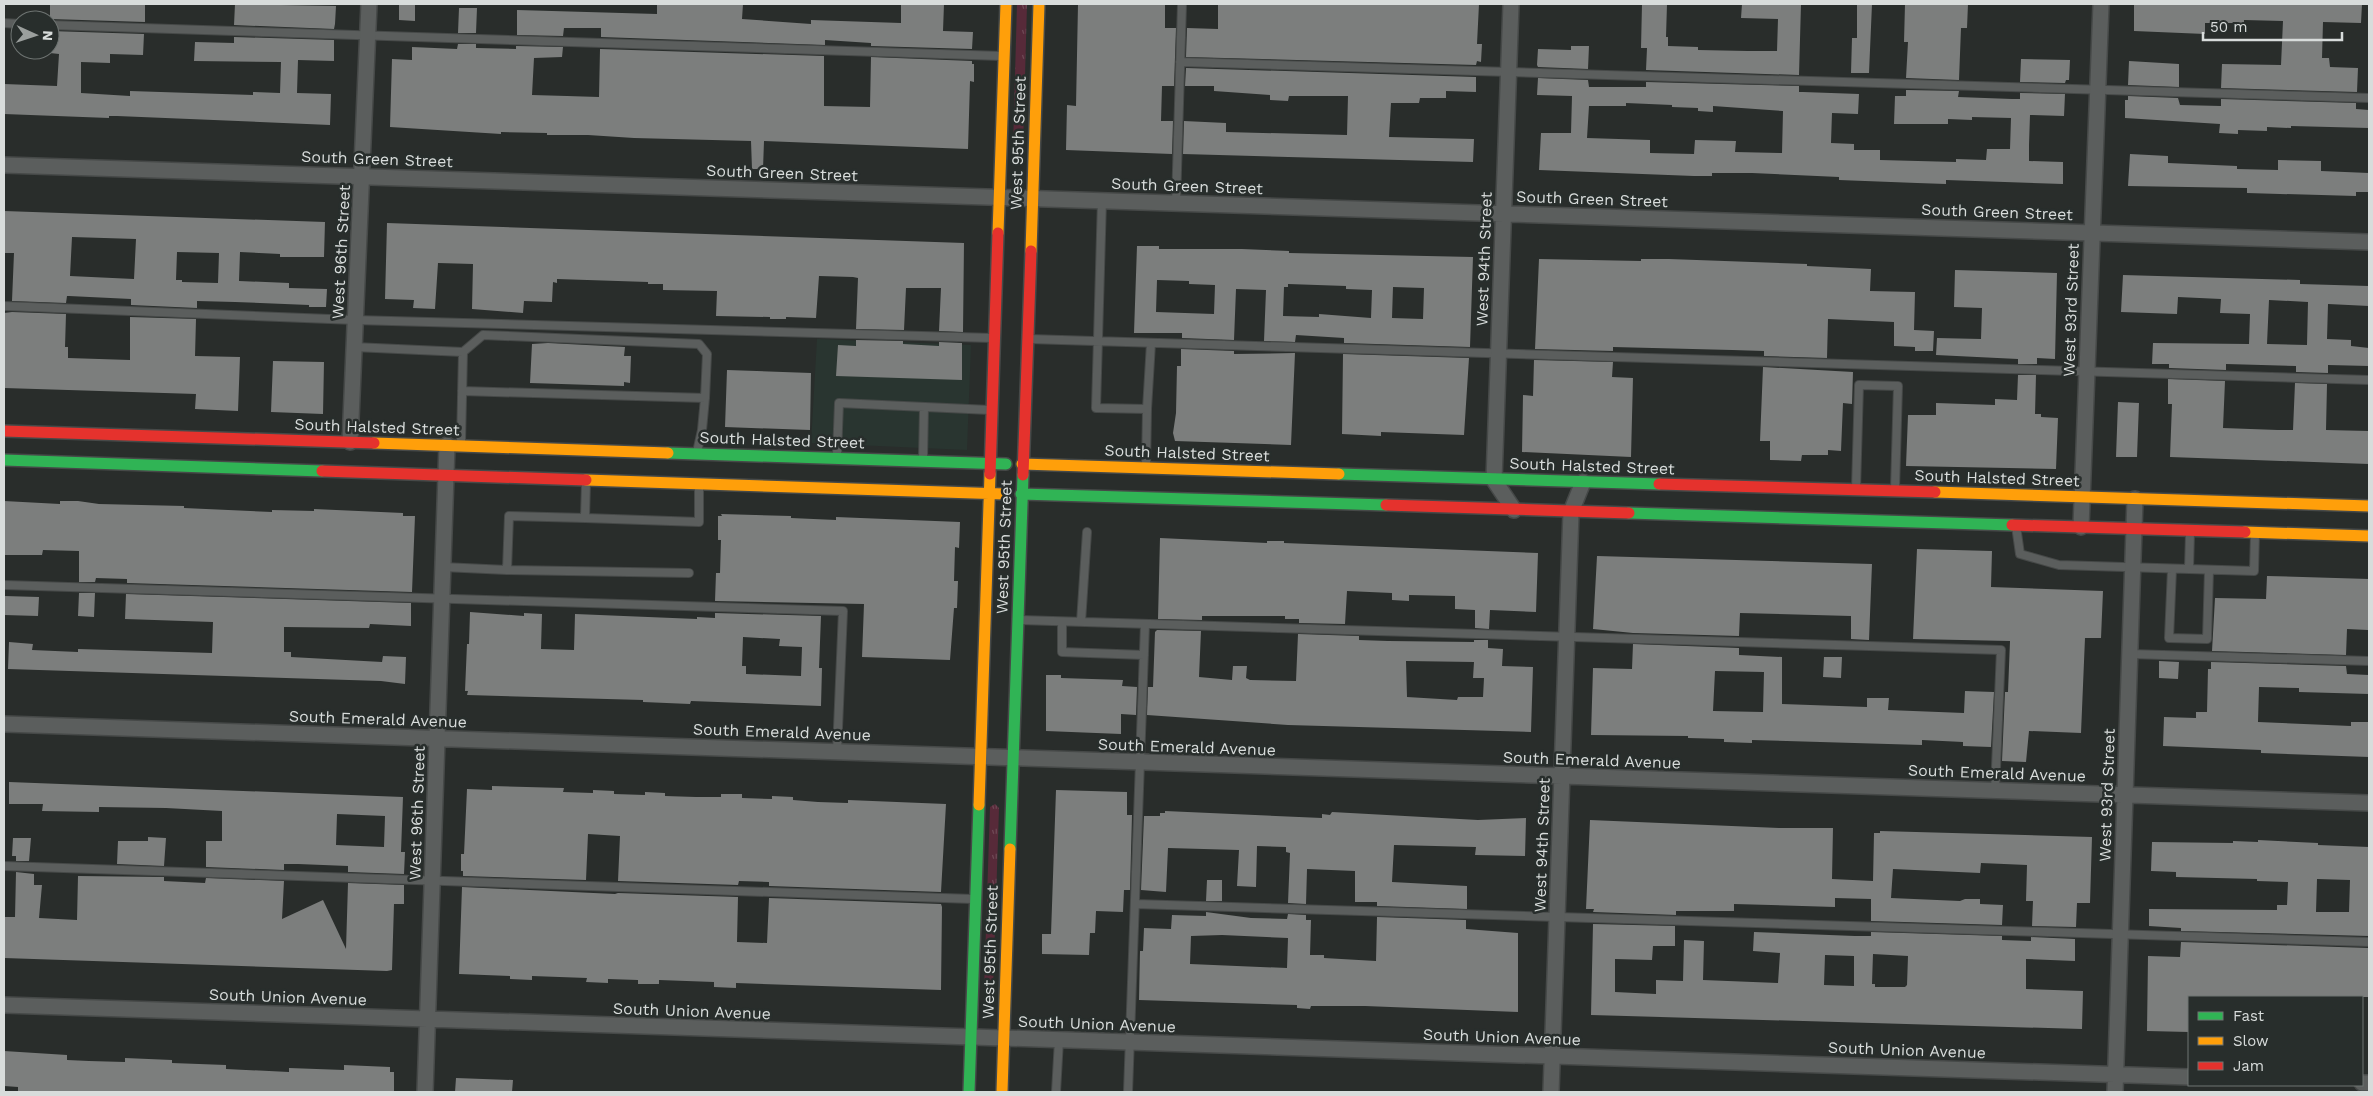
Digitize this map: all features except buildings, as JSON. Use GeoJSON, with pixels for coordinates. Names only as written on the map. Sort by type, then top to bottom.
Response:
{"type":"FeatureCollection","features":[{"type":"Feature","properties":{"kind":"main road","name":"West 95th Street"},"geometry":{"type":"LineString","coordinates":[[969,1092],[1006,4]]}},
{"type":"Feature","properties":{"kind":"main road","name":"West 95th Street"},"geometry":{"type":"LineString","coordinates":[[1002,1092],[1039,4]]}},
{"type":"Feature","properties":{"kind":"main road","name":"South Halsted Street"},"geometry":{"type":"LineString","coordinates":[[4,431],[1494,480],[2369,506]]}},
{"type":"Feature","properties":{"kind":"main road"},"geometry":{"type":"LineString","coordinates":[[4,460],[1570,512],[2369,536]]}},
{"type":"Feature","properties":{"kind":"street","name":"West 96th Street"},"geometry":{"type":"LineString","coordinates":[[350,442],[370,4]]}},
{"type":"Feature","properties":{"kind":"street","name":"West 94th Street"},"geometry":{"type":"LineString","coordinates":[[1494,480],[1511,4]]}},
{"type":"Feature","properties":{"kind":"street","name":"West 93rd Street"},"geometry":{"type":"LineString","coordinates":[[2080,527],[2101,4]]}},
{"type":"Feature","properties":{"kind":"street","name":"South Green Street"},"geometry":{"type":"LineString","coordinates":[[4,165],[2369,242]]}},
{"type":"Feature","properties":{"kind":"street","name":"West 96th Street"},"geometry":{"type":"LineString","coordinates":[[425,1092],[446,475],[454,446]]}},
{"type":"Feature","properties":{"kind":"street"},"geometry":{"type":"LineString","coordinates":[[1494,480],[1514,510]]}},
{"type":"Feature","properties":{"kind":"street","name":"West 94th Street"},"geometry":{"type":"LineString","coordinates":[[1551,1092],[1570,512],[1583,482]]}},
{"type":"Feature","properties":{"kind":"street","name":"West 93rd Street"},"geometry":{"type":"LineString","coordinates":[[2115,1092],[2135,499]]}},
{"type":"Feature","properties":{"kind":"street","name":"South Emerald Avenue"},"geometry":{"type":"LineString","coordinates":[[4,724],[2369,803]]}},
{"type":"Feature","properties":{"kind":"street","name":"South Union Avenue"},"geometry":{"type":"LineString","coordinates":[[4,1005],[2188,1077]]}},
{"type":"Feature","properties":{"kind":"lane"},"geometry":{"type":"LineString","coordinates":[[1176,203],[1182,4]]}},
{"type":"Feature","properties":{"kind":"lane"},"geometry":{"type":"LineString","coordinates":[[60,25],[1004,56]]}},
{"type":"Feature","properties":{"kind":"lane"},"geometry":{"type":"LineString","coordinates":[[1180,62],[2369,98]]}},
{"type":"Feature","properties":{"kind":"lane"},"geometry":{"type":"LineString","coordinates":[[1102,200],[1096,408],[1147,409]]}},
{"type":"Feature","properties":{"kind":"lane"},"geometry":{"type":"LineString","coordinates":[[4,306],[355,320],[995,338]]}},
{"type":"Feature","properties":{"kind":"lane"},"geometry":{"type":"LineString","coordinates":[[354,348],[463,352],[483,335],[699,344],[707,354],[702,430],[696,454]]}},
{"type":"Feature","properties":{"kind":"lane"},"geometry":{"type":"LineString","coordinates":[[1027,339],[2369,380]]}},
{"type":"Feature","properties":{"kind":"lane"},"geometry":{"type":"LineString","coordinates":[[1146,468],[1151,343]]}},
{"type":"Feature","properties":{"kind":"lane"},"geometry":{"type":"LineString","coordinates":[[454,446],[462,391],[463,352]]}},
{"type":"Feature","properties":{"kind":"lane"},"geometry":{"type":"LineString","coordinates":[[1856,490],[1859,385],[1898,386],[1895,492]]}},
{"type":"Feature","properties":{"kind":"lane"},"geometry":{"type":"LineString","coordinates":[[462,391],[705,398]]}},
{"type":"Feature","properties":{"kind":"lane"},"geometry":{"type":"LineString","coordinates":[[837,458],[839,403],[992,410]]}},
{"type":"Feature","properties":{"kind":"lane"},"geometry":{"type":"LineString","coordinates":[[923,461],[924,407]]}},
{"type":"Feature","properties":{"kind":"lane"},"geometry":{"type":"LineString","coordinates":[[585,518],[586,480]]}},
{"type":"Feature","properties":{"kind":"lane"},"geometry":{"type":"LineString","coordinates":[[507,570],[509,516],[699,522],[700,484]]}},
{"type":"Feature","properties":{"kind":"lane"},"geometry":{"type":"LineString","coordinates":[[2016,526],[2020,554],[2059,565],[2209,570],[2254,571],[2255,532]]}},
{"type":"Feature","properties":{"kind":"lane"},"geometry":{"type":"LineString","coordinates":[[2189,569],[2190,530]]}},
{"type":"Feature","properties":{"kind":"lane"},"geometry":{"type":"LineString","coordinates":[[1081,622],[1086,532]]}},
{"type":"Feature","properties":{"kind":"lane"},"geometry":{"type":"LineString","coordinates":[[443,567],[689,573]]}},
{"type":"Feature","properties":{"kind":"lane"},"geometry":{"type":"LineString","coordinates":[[2172,569],[2169,638],[2207,639],[2209,570]]}},
{"type":"Feature","properties":{"kind":"lane"},"geometry":{"type":"LineString","coordinates":[[4,585],[843,611],[837,752]]}},
{"type":"Feature","properties":{"kind":"lane"},"geometry":{"type":"LineString","coordinates":[[1018,620],[2001,650],[1995,791]]}},
{"type":"Feature","properties":{"kind":"lane"},"geometry":{"type":"LineString","coordinates":[[1062,622],[1062,652],[1144,655]]}},
{"type":"Feature","properties":{"kind":"lane"},"geometry":{"type":"LineString","coordinates":[[1128,1092],[1145,624]]}},
{"type":"Feature","properties":{"kind":"lane"},"geometry":{"type":"LineString","coordinates":[[2130,654],[2369,662]]}},
{"type":"Feature","properties":{"kind":"lane"},"geometry":{"type":"LineString","coordinates":[[4,866],[432,879],[975,899]]}},
{"type":"Feature","properties":{"kind":"lane"},"geometry":{"type":"LineString","coordinates":[[1135,904],[2369,942]]}},
{"type":"Feature","properties":{"kind":"lane"},"geometry":{"type":"LineString","coordinates":[[1056,1092],[1059,1040]]}},
{"type":"Feature","properties":{"kind":"shaded area"},"geometry":{"type":"Polygon","coordinates":[[[817,339],[971,345],[967,450],[811,443],[817,339]]]}},
{"type":"Feature","properties":{"kind":"green space"},"geometry":{"type":"Polygon","coordinates":[[[1017,4],[1027,4],[1023,147],[1019,151],[1013,148],[1017,4]]]}},
{"type":"Feature","properties":{"kind":"green space"},"geometry":{"type":"Polygon","coordinates":[[[995,804],[999,808],[993,989],[988,993],[984,991],[990,807],[995,804]]]}},
{"type":"Feature","properties":{"kind":"traffic: fast"},"geometry":{"type":"LineString","coordinates":[[668,453],[1006,464]]}},
{"type":"Feature","properties":{"kind":"traffic: fast"},"geometry":{"type":"LineString","coordinates":[[4,460],[322,471]]}},
{"type":"Feature","properties":{"kind":"traffic: fast"},"geometry":{"type":"LineString","coordinates":[[1339,474],[1659,484]]}},
{"type":"Feature","properties":{"kind":"traffic: fast"},"geometry":{"type":"LineString","coordinates":[[1010,849],[1023,475]]}},
{"type":"Feature","properties":{"kind":"traffic: fast"},"geometry":{"type":"LineString","coordinates":[[1021,494],[1386,505]]}},
{"type":"Feature","properties":{"kind":"traffic: fast"},"geometry":{"type":"LineString","coordinates":[[1629,513],[2012,525]]}},
{"type":"Feature","properties":{"kind":"traffic: fast"},"geometry":{"type":"LineString","coordinates":[[969,1092],[979,805]]}},
{"type":"Feature","properties":{"kind":"traffic: slow"},"geometry":{"type":"LineString","coordinates":[[998,233],[1006,4]]}},
{"type":"Feature","properties":{"kind":"traffic: slow"},"geometry":{"type":"LineString","coordinates":[[1031,251],[1039,4]]}},
{"type":"Feature","properties":{"kind":"traffic: slow"},"geometry":{"type":"LineString","coordinates":[[374,443],[668,453]]}},
{"type":"Feature","properties":{"kind":"traffic: slow"},"geometry":{"type":"LineString","coordinates":[[1022,464],[1339,474]]}},
{"type":"Feature","properties":{"kind":"traffic: slow"},"geometry":{"type":"LineString","coordinates":[[979,805],[990,474]]}},
{"type":"Feature","properties":{"kind":"traffic: slow"},"geometry":{"type":"LineString","coordinates":[[586,480],[1004,494]]}},
{"type":"Feature","properties":{"kind":"traffic: slow"},"geometry":{"type":"LineString","coordinates":[[1935,492],[2369,506]]}},
{"type":"Feature","properties":{"kind":"traffic: slow"},"geometry":{"type":"LineString","coordinates":[[2245,532],[2369,536]]}},
{"type":"Feature","properties":{"kind":"traffic: slow"},"geometry":{"type":"LineString","coordinates":[[1002,1092],[1010,849]]}},
{"type":"Feature","properties":{"kind":"traffic: jam"},"geometry":{"type":"LineString","coordinates":[[990,474],[998,233]]}},
{"type":"Feature","properties":{"kind":"traffic: jam"},"geometry":{"type":"LineString","coordinates":[[1023,475],[1031,251]]}},
{"type":"Feature","properties":{"kind":"traffic: jam"},"geometry":{"type":"LineString","coordinates":[[4,431],[374,443]]}},
{"type":"Feature","properties":{"kind":"traffic: jam"},"geometry":{"type":"LineString","coordinates":[[322,471],[586,480]]}},
{"type":"Feature","properties":{"kind":"traffic: jam"},"geometry":{"type":"LineString","coordinates":[[1659,484],[1935,492]]}},
{"type":"Feature","properties":{"kind":"traffic: jam"},"geometry":{"type":"LineString","coordinates":[[1386,505],[1629,513]]}},
{"type":"Feature","properties":{"kind":"traffic: jam"},"geometry":{"type":"LineString","coordinates":[[2012,525],[2245,532]]}}]}
